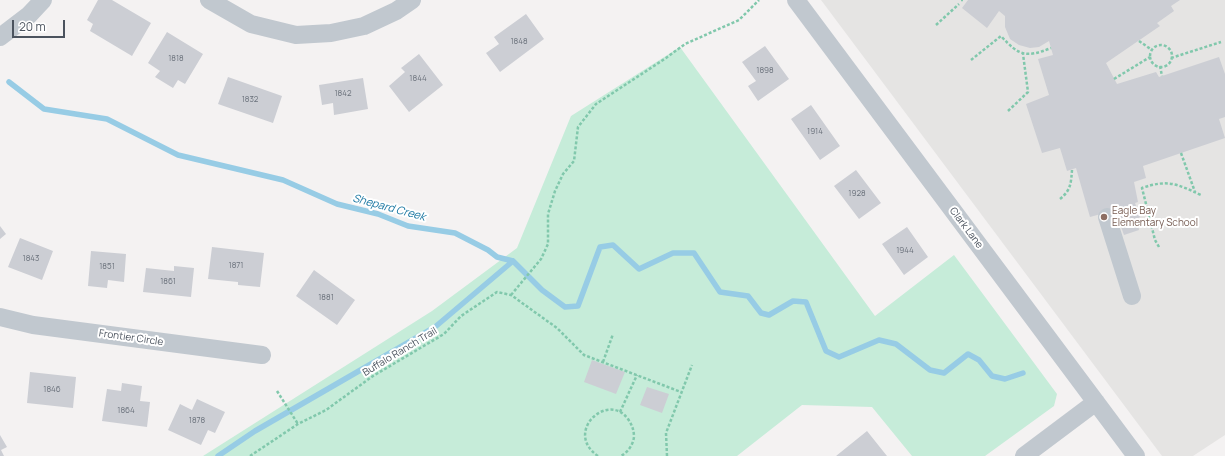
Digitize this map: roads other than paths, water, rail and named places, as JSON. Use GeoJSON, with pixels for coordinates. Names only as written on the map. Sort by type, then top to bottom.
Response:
{"type":"FeatureCollection","features":[{"type":"Feature","properties":{"kind":"street"},"geometry":{"type":"LineString","coordinates":[[0,36],[29,15],[43,0]]}},
{"type":"Feature","properties":{"kind":"street"},"geometry":{"type":"LineString","coordinates":[[209,0],[251,24],[296,35],[331,33],[364,26],[412,0]]}},
{"type":"Feature","properties":{"kind":"street","name":"Clark Lane"},"geometry":{"type":"LineString","coordinates":[[796,0],[1136,456]]}},
{"type":"Feature","properties":{"kind":"street"},"geometry":{"type":"LineString","coordinates":[[1107,217],[1132,296]]}},
{"type":"Feature","properties":{"kind":"street","name":"Frontier Circle"},"geometry":{"type":"LineString","coordinates":[[0,317],[33,325],[262,355]]}},
{"type":"Feature","properties":{"kind":"street"},"geometry":{"type":"LineString","coordinates":[[1024,456],[1096,402]]}},
{"type":"Feature","properties":{"kind":"waterway","name":"Shepard Creek"},"geometry":{"type":"LineString","coordinates":[[9,82],[44,109],[107,119],[178,155],[283,180],[337,204],[378,214],[408,226],[455,233],[488,250],[497,257],[513,261],[542,290],[565,307],[578,306],[600,247],[613,245],[639,269],[673,253],[694,253],[720,292],[748,296],[761,313],[769,315],[793,301],[806,302],[826,351],[839,357],[879,340],[896,344],[930,370],[944,373],[968,354],[979,360],[992,376],[1005,379],[1023,373]]}},
{"type":"Feature","properties":{"kind":"waterway"},"geometry":{"type":"LineString","coordinates":[[218,456],[255,431],[435,327],[513,261]]}},
{"type":"Feature","properties":{"kind":"place","name":"Eagle Bay Elementary School"},"geometry":{"type":"Point","coordinates":[1104,217]}}]}
